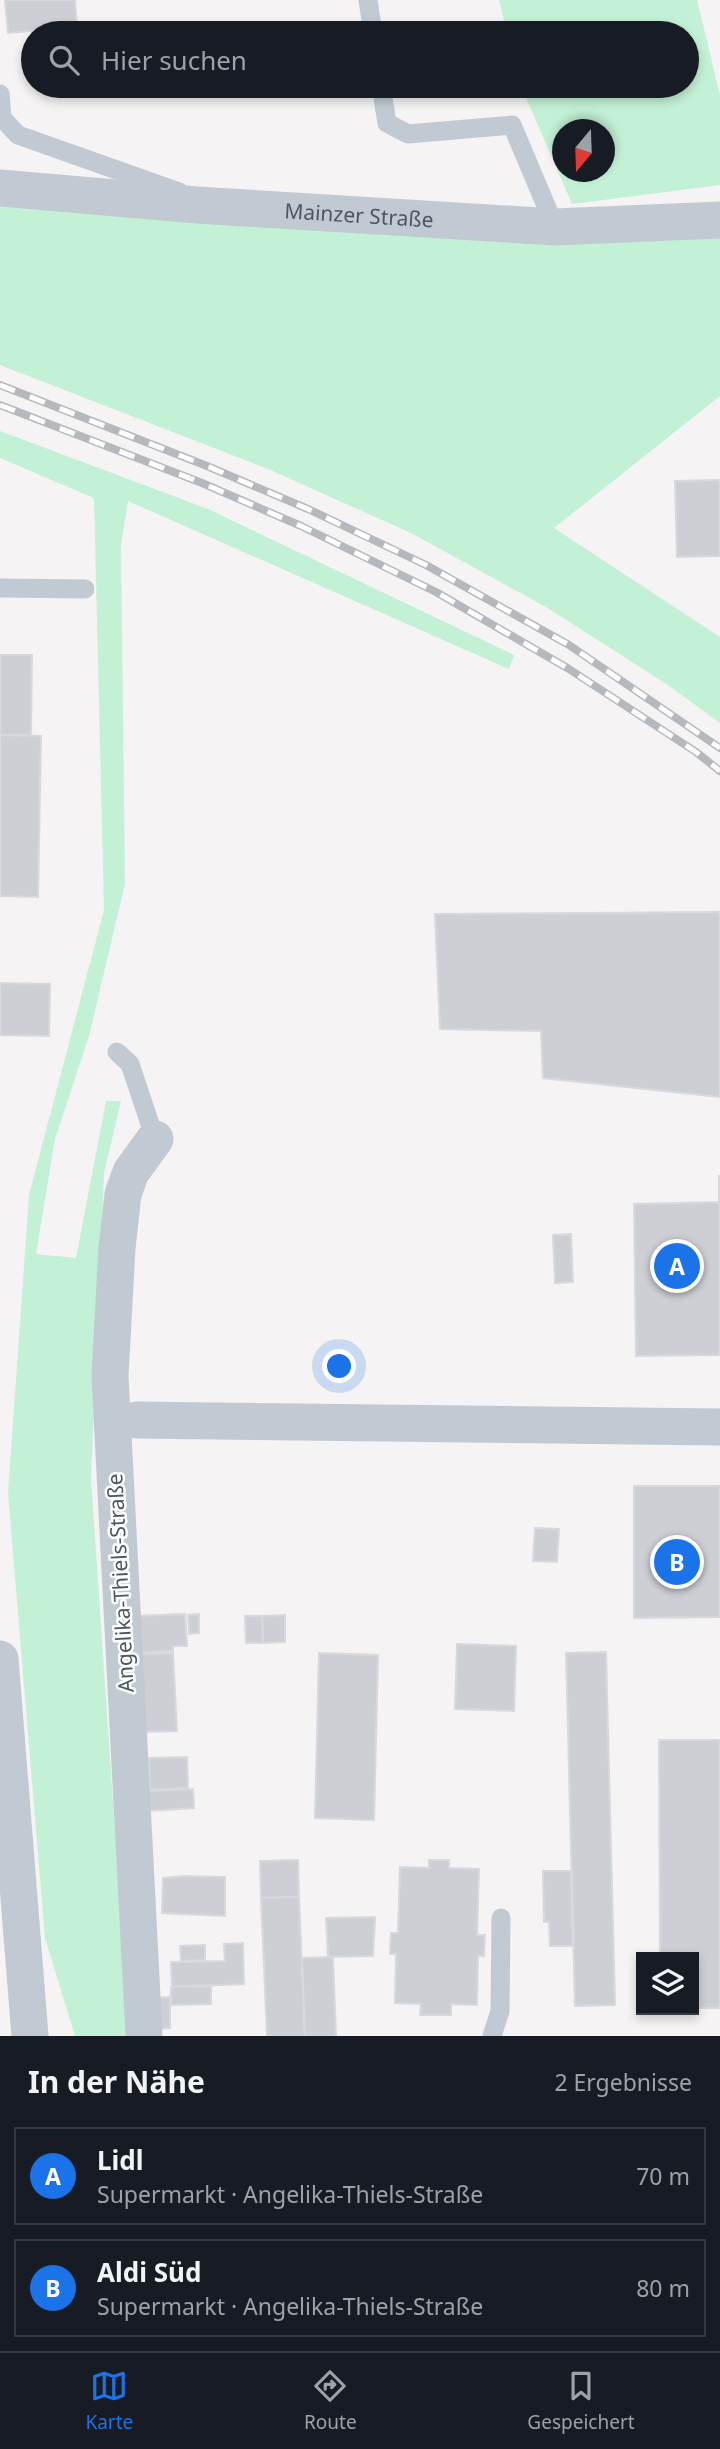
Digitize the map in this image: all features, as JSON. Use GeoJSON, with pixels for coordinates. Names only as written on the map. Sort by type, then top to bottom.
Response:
{"type":"FeatureCollection","features":[{"type":"Feature","properties":{"kind":"street","name":"Mainzer Straße"},"geometry":{"type":"LineString","coordinates":[[0,188],[197,205],[555,227],[720,220]]}},
{"type":"Feature","properties":{"kind":"street","name":"Angelika-Thiels-Straße"},"geometry":{"type":"LineString","coordinates":[[144,2036],[110,1368],[123,1194],[131,1172],[155,1139]]}},
{"type":"Feature","properties":{"kind":"street"},"geometry":{"type":"LineString","coordinates":[[137,1420],[720,1427]]}},
{"type":"Feature","properties":{"kind":"street"},"geometry":{"type":"LineString","coordinates":[[0,1659],[30,2036]]}},
{"type":"Feature","properties":{"kind":"lane"},"geometry":{"type":"LineString","coordinates":[[368,0],[371,21]]}},
{"type":"Feature","properties":{"kind":"lane"},"geometry":{"type":"LineString","coordinates":[[0,94],[2,118],[18,135],[165,186],[197,205]]}},
{"type":"Feature","properties":{"kind":"lane"},"geometry":{"type":"LineString","coordinates":[[383,98],[387,123],[408,134],[512,125],[555,227]]}},
{"type":"Feature","properties":{"kind":"lane"},"geometry":{"type":"LineString","coordinates":[[0,588],[85,589]]}},
{"type":"Feature","properties":{"kind":"lane"},"geometry":{"type":"LineString","coordinates":[[117,1052],[130,1064],[155,1139]]}},
{"type":"Feature","properties":{"kind":"lane"},"geometry":{"type":"LineString","coordinates":[[492,2036],[499,2011],[501,1918]]}},
{"type":"Feature","properties":{"kind":"green space"},"geometry":{"type":"Polygon","coordinates":[[[499,0],[697,0],[720,95],[720,185],[572,204],[562,182],[615,182],[615,119],[552,119],[552,158],[526,98],[699,98],[699,21],[504,21],[499,0]]]}},
{"type":"Feature","properties":{"kind":"green space"},"geometry":{"type":"Polygon","coordinates":[[[0,195],[720,235],[720,396],[554,528],[720,637],[720,723],[668,685],[546,607],[411,533],[268,469],[0,365],[0,195]]]}},
{"type":"Feature","properties":{"kind":"green space"},"geometry":{"type":"Polygon","coordinates":[[[0,431],[208,509],[514,655],[509,669],[128,501],[121,545],[125,884],[89,1036],[55,1139],[36,1254],[76,1258],[106,1101],[121,1101],[104,1173],[91,1479],[129,2036],[75,2036],[45,1938],[8,1493],[29,1195],[104,910],[94,498],[0,458],[0,431]]]}},
{"type":"Feature","properties":{"kind":"building"},"geometry":{"type":"Polygon","coordinates":[[[5,0],[75,0],[77,21],[21,21],[21,32],[8,33],[5,0]]]}},
{"type":"Feature","properties":{"kind":"building"},"geometry":{"type":"Polygon","coordinates":[[[720,480],[720,556],[677,557],[675,481],[720,480]]]}},
{"type":"Feature","properties":{"kind":"building"},"geometry":{"type":"Polygon","coordinates":[[[0,655],[32,655],[31,736],[0,735],[0,655]]]}},
{"type":"Feature","properties":{"kind":"building"},"geometry":{"type":"Polygon","coordinates":[[[0,735],[41,736],[38,897],[0,896],[0,735]]]}},
{"type":"Feature","properties":{"kind":"building"},"geometry":{"type":"Polygon","coordinates":[[[720,912],[720,1097],[543,1078],[541,1031],[440,1029],[435,914],[720,912]]]}},
{"type":"Feature","properties":{"kind":"building"},"geometry":{"type":"Polygon","coordinates":[[[0,983],[50,984],[49,1036],[0,1035],[0,983]]]}},
{"type":"Feature","properties":{"kind":"building"},"geometry":{"type":"Polygon","coordinates":[[[719,1176],[720,1355],[636,1356],[634,1204],[719,1202],[719,1176]]]}},
{"type":"Feature","properties":{"kind":"building"},"geometry":{"type":"Polygon","coordinates":[[[571,1234],[573,1282],[555,1283],[553,1235],[571,1234]]]}},
{"type":"Feature","properties":{"kind":"building"},"geometry":{"type":"Polygon","coordinates":[[[634,1486],[720,1486],[720,1617],[634,1618],[634,1486]]]}},
{"type":"Feature","properties":{"kind":"building"},"geometry":{"type":"Polygon","coordinates":[[[535,1528],[559,1529],[557,1562],[533,1561],[535,1528]]]}},
{"type":"Feature","properties":{"kind":"building"},"geometry":{"type":"Polygon","coordinates":[[[185,1614],[187,1646],[173,1646],[173,1651],[139,1653],[138,1616],[185,1614]]]}},
{"type":"Feature","properties":{"kind":"building"},"geometry":{"type":"Polygon","coordinates":[[[199,1614],[199,1633],[189,1634],[188,1615],[199,1614]]]}},
{"type":"Feature","properties":{"kind":"building"},"geometry":{"type":"Polygon","coordinates":[[[285,1615],[285,1642],[263,1643],[262,1616],[285,1615]]]}},
{"type":"Feature","properties":{"kind":"building"},"geometry":{"type":"Polygon","coordinates":[[[245,1616],[262,1616],[263,1643],[246,1643],[245,1616]]]}},
{"type":"Feature","properties":{"kind":"building"},"geometry":{"type":"Polygon","coordinates":[[[457,1644],[516,1646],[514,1711],[455,1709],[457,1644]]]}},
{"type":"Feature","properties":{"kind":"building"},"geometry":{"type":"Polygon","coordinates":[[[606,1652],[615,2005],[575,2006],[566,1653],[606,1652]]]}},
{"type":"Feature","properties":{"kind":"building"},"geometry":{"type":"Polygon","coordinates":[[[173,1653],[177,1731],[142,1732],[139,1654],[173,1653]]]}},
{"type":"Feature","properties":{"kind":"building"},"geometry":{"type":"Polygon","coordinates":[[[319,1653],[378,1655],[374,1820],[315,1818],[319,1653]]]}},
{"type":"Feature","properties":{"kind":"building"},"geometry":{"type":"Polygon","coordinates":[[[659,1740],[720,1740],[720,2008],[699,2008],[699,1952],[660,1952],[659,1740]]]}},
{"type":"Feature","properties":{"kind":"building"},"geometry":{"type":"Polygon","coordinates":[[[187,1757],[188,1788],[150,1790],[149,1758],[187,1757]]]}},
{"type":"Feature","properties":{"kind":"building"},"geometry":{"type":"Polygon","coordinates":[[[193,1789],[194,1808],[147,1811],[146,1791],[193,1789]]]}},
{"type":"Feature","properties":{"kind":"building"},"geometry":{"type":"Polygon","coordinates":[[[298,1860],[299,1897],[261,1898],[260,1861],[298,1860]]]}},
{"type":"Feature","properties":{"kind":"building"},"geometry":{"type":"Polygon","coordinates":[[[429,1860],[449,1860],[449,1868],[479,1869],[477,1935],[485,1935],[484,1956],[478,1956],[477,2005],[451,2004],[451,2015],[420,2015],[421,2004],[395,2003],[396,1954],[390,1954],[391,1933],[398,1933],[400,1867],[429,1868],[429,1860]]]}},
{"type":"Feature","properties":{"kind":"building"},"geometry":{"type":"Polygon","coordinates":[[[543,1871],[571,1871],[573,1946],[550,1946],[549,1922],[544,1922],[543,1871]]]}},
{"type":"Feature","properties":{"kind":"building"},"geometry":{"type":"Polygon","coordinates":[[[225,1877],[225,1916],[162,1913],[163,1878],[225,1877]]]}},
{"type":"Feature","properties":{"kind":"building"},"geometry":{"type":"Polygon","coordinates":[[[299,1897],[305,2036],[267,2036],[261,1898],[299,1897]]]}},
{"type":"Feature","properties":{"kind":"building"},"geometry":{"type":"Polygon","coordinates":[[[375,1917],[373,1956],[328,1957],[326,1918],[375,1917]]]}},
{"type":"Feature","properties":{"kind":"building"},"geometry":{"type":"Polygon","coordinates":[[[243,1943],[244,1984],[172,1987],[171,1962],[225,1961],[224,1944],[243,1943]]]}},
{"type":"Feature","properties":{"kind":"building"},"geometry":{"type":"Polygon","coordinates":[[[205,1945],[205,1960],[181,1961],[180,1946],[205,1945]]]}},
{"type":"Feature","properties":{"kind":"building"},"geometry":{"type":"Polygon","coordinates":[[[333,1957],[336,2036],[305,2036],[302,1958],[333,1957]]]}},
{"type":"Feature","properties":{"kind":"building"},"geometry":{"type":"Polygon","coordinates":[[[211,1986],[211,2004],[171,2005],[171,1987],[211,1986]]]}},
{"type":"Feature","properties":{"kind":"building"},"geometry":{"type":"Polygon","coordinates":[[[170,1997],[170,2028],[155,2029],[155,1998],[170,1997]]]}},
{"type":"Feature","properties":{"kind":"railway"},"geometry":{"type":"LineString","coordinates":[[0,385],[207,466],[308,509],[426,565],[569,645],[720,748]]}},
{"type":"Feature","properties":{"kind":"railway"},"geometry":{"type":"LineString","coordinates":[[0,405],[202,483],[301,526],[436,592],[569,669],[696,752],[720,771]]}},
{"type":"Feature","properties":{"kind":"place","name":"Lidl"},"geometry":{"type":"Point","coordinates":[677,1266]}},
{"type":"Feature","properties":{"kind":"place","name":"Aldi Süd"},"geometry":{"type":"Point","coordinates":[677,1562]}}]}
